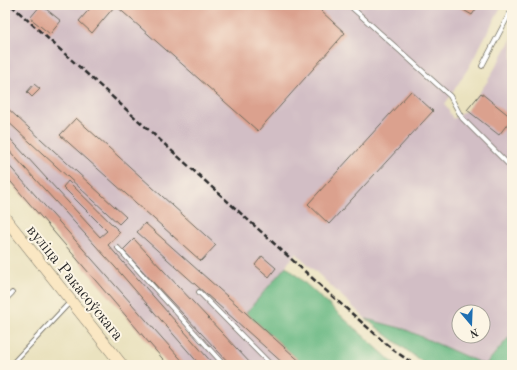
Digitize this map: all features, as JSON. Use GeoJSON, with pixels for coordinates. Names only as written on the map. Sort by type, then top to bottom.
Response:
{"type":"FeatureCollection","features":[{"type":"Feature","properties":{"kind":"main road","name":"вуліца Ракасоўскага"},"geometry":{"type":"LineString","coordinates":[[5,218],[122,365]]}},
{"type":"Feature","properties":{"kind":"lane"},"geometry":{"type":"LineString","coordinates":[[349,5],[450,96],[462,118],[512,168]]}},
{"type":"Feature","properties":{"kind":"lane"},"geometry":{"type":"LineString","coordinates":[[482,66],[512,9]]}},
{"type":"Feature","properties":{"kind":"lane"},"geometry":{"type":"LineString","coordinates":[[118,248],[224,365]]}},
{"type":"Feature","properties":{"kind":"lane"},"geometry":{"type":"LineString","coordinates":[[199,292],[271,365]]}},
{"type":"Feature","properties":{"kind":"lane"},"geometry":{"type":"LineString","coordinates":[[5,300],[12,293]]}},
{"type":"Feature","properties":{"kind":"lane"},"geometry":{"type":"LineString","coordinates":[[11,365],[71,301]]}},
{"type":"Feature","properties":{"kind":"shaded area"},"geometry":{"type":"Polygon","coordinates":[[[5,5],[502,5],[469,67],[445,104],[453,119],[467,110],[487,82],[512,38],[512,334],[485,365],[404,329],[366,319],[296,253],[272,283],[305,365],[168,365],[5,175],[5,5]]]}},
{"type":"Feature","properties":{"kind":"green space"},"geometry":{"type":"Polygon","coordinates":[[[286,266],[396,365],[304,365],[246,313],[286,266]]]}},
{"type":"Feature","properties":{"kind":"green space"},"geometry":{"type":"Polygon","coordinates":[[[366,319],[404,329],[485,365],[426,365],[366,319]]]}},
{"type":"Feature","properties":{"kind":"green space"},"geometry":{"type":"Polygon","coordinates":[[[512,334],[512,365],[485,365],[512,334]]]}},
{"type":"Feature","properties":{"kind":"building"},"geometry":{"type":"Polygon","coordinates":[[[41,5],[61,21],[50,34],[30,18],[41,5]]]}},
{"type":"Feature","properties":{"kind":"building"},"geometry":{"type":"Polygon","coordinates":[[[93,5],[112,5],[114,7],[92,33],[79,21],[93,5]]]}},
{"type":"Feature","properties":{"kind":"building"},"geometry":{"type":"Polygon","coordinates":[[[115,5],[326,5],[321,11],[345,33],[258,131],[115,5]]]}},
{"type":"Feature","properties":{"kind":"building"},"geometry":{"type":"Polygon","coordinates":[[[455,5],[476,5],[478,6],[472,15],[455,5]]]}},
{"type":"Feature","properties":{"kind":"building"},"geometry":{"type":"Polygon","coordinates":[[[34,84],[40,89],[32,97],[27,92],[34,84]]]}},
{"type":"Feature","properties":{"kind":"building"},"geometry":{"type":"Polygon","coordinates":[[[411,91],[433,111],[329,224],[308,204],[411,91]]]}},
{"type":"Feature","properties":{"kind":"building"},"geometry":{"type":"Polygon","coordinates":[[[481,93],[512,118],[499,135],[467,110],[481,93]]]}},
{"type":"Feature","properties":{"kind":"building"},"geometry":{"type":"Polygon","coordinates":[[[5,106],[126,217],[119,224],[5,119],[5,106]]]}},
{"type":"Feature","properties":{"kind":"building"},"geometry":{"type":"Polygon","coordinates":[[[76,118],[216,245],[201,261],[60,135],[76,118]]]}},
{"type":"Feature","properties":{"kind":"building"},"geometry":{"type":"Polygon","coordinates":[[[5,133],[100,237],[107,231],[63,187],[68,181],[120,232],[108,245],[214,365],[200,365],[115,267],[5,146],[5,133]]]}},
{"type":"Feature","properties":{"kind":"building"},"geometry":{"type":"Polygon","coordinates":[[[5,161],[186,365],[168,365],[5,175],[5,161]]]}},
{"type":"Feature","properties":{"kind":"building"},"geometry":{"type":"Polygon","coordinates":[[[145,223],[304,365],[285,365],[137,232],[145,223]]]}},
{"type":"Feature","properties":{"kind":"building"},"geometry":{"type":"Polygon","coordinates":[[[134,239],[252,365],[231,365],[123,250],[134,239]]]}},
{"type":"Feature","properties":{"kind":"building"},"geometry":{"type":"Polygon","coordinates":[[[262,256],[276,268],[269,277],[255,265],[262,256]]]}},
{"type":"Feature","properties":{"kind":"railway"},"geometry":{"type":"LineString","coordinates":[[11,5],[332,296],[392,349],[415,365]]}}]}
